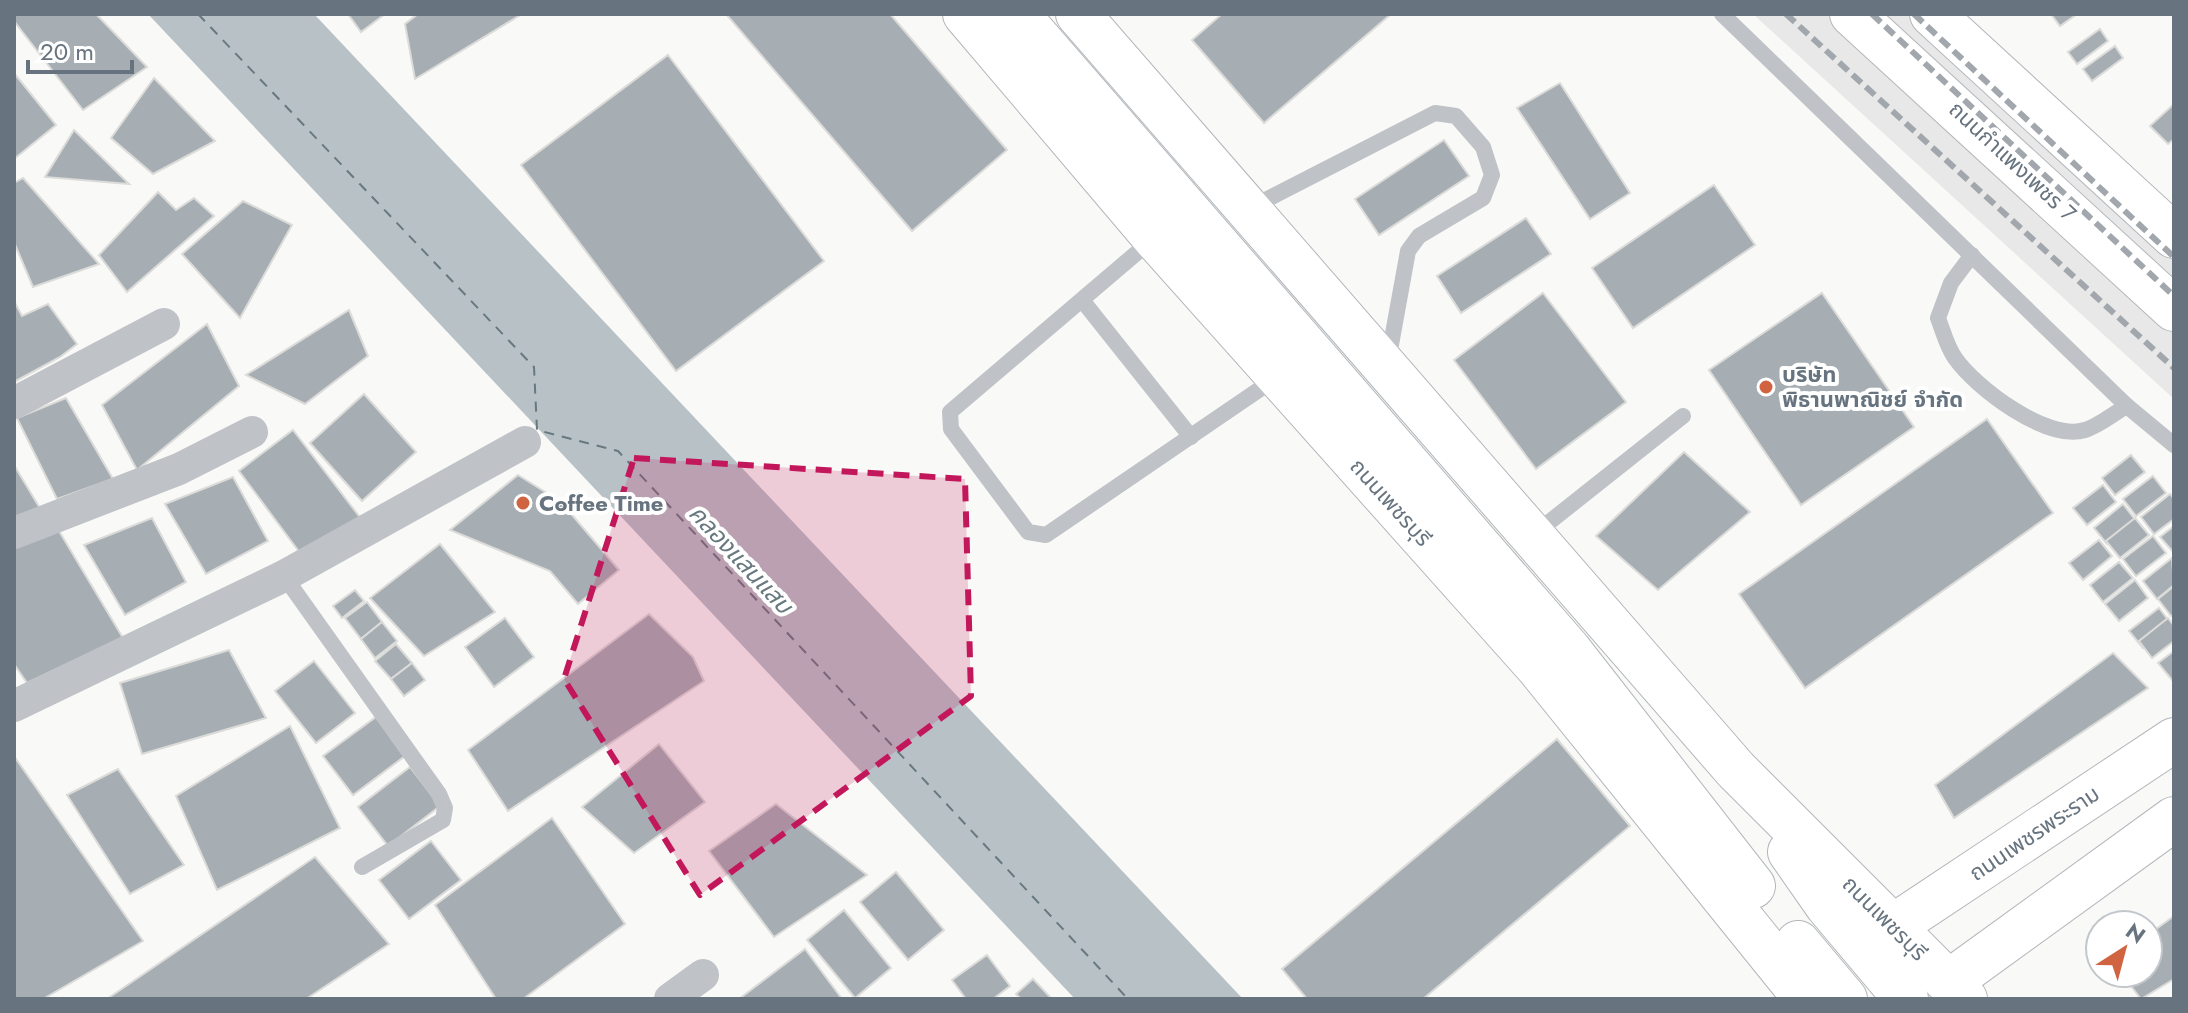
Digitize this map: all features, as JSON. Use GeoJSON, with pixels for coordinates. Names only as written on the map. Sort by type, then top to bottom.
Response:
{"type":"FeatureCollection","features":[{"type":"Feature","properties":{"kind":"main road","name":"ถนนเพชรบุรี"},"geometry":{"type":"LineString","coordinates":[[965,14],[1155,238],[1538,667],[1806,999]]}},
{"type":"Feature","properties":{"kind":"main road","name":"ถนนเพชรบุรี"},"geometry":{"type":"LineString","coordinates":[[1017,14],[1569,650],[1845,999]]}},
{"type":"Feature","properties":{"kind":"main road","name":"ถนนเพชรบุรี"},"geometry":{"type":"LineString","coordinates":[[1078,14],[1736,770],[1957,991]]}},
{"type":"Feature","properties":{"kind":"main road","name":"ถนนกำแพงเพชร 7"},"geometry":{"type":"LineString","coordinates":[[1852,14],[2174,309]]}},
{"type":"Feature","properties":{"kind":"main road"},"geometry":{"type":"LineString","coordinates":[[1932,14],[2174,236]]}},
{"type":"Feature","properties":{"kind":"main road","name":"ถนนเพชรพระราม"},"geometry":{"type":"LineString","coordinates":[[1894,926],[2174,740]]}},
{"type":"Feature","properties":{"kind":"main road","name":"ถนนเพชรบุรี"},"geometry":{"type":"LineString","coordinates":[[1736,770],[1827,905],[1906,999]]}},
{"type":"Feature","properties":{"kind":"main road"},"geometry":{"type":"LineString","coordinates":[[1957,991],[2174,819]]}},
{"type":"Feature","properties":{"kind":"street"},"geometry":{"type":"LineString","coordinates":[[14,403],[164,324]]}},
{"type":"Feature","properties":{"kind":"street"},"geometry":{"type":"LineString","coordinates":[[14,533],[179,469],[252,432]]}},
{"type":"Feature","properties":{"kind":"street"},"geometry":{"type":"LineString","coordinates":[[14,706],[284,576],[525,442]]}},
{"type":"Feature","properties":{"kind":"street"},"geometry":{"type":"LineString","coordinates":[[670,999],[703,975]]}},
{"type":"Feature","properties":{"kind":"lane"},"geometry":{"type":"LineString","coordinates":[[1722,14],[2127,406],[2174,445]]}},
{"type":"Feature","properties":{"kind":"lane"},"geometry":{"type":"LineString","coordinates":[[1247,209],[1435,113],[1456,116],[1483,147],[1492,175],[1483,198],[1419,236],[1408,251],[1386,370]]}},
{"type":"Feature","properties":{"kind":"lane"},"geometry":{"type":"LineString","coordinates":[[1155,238],[950,412],[951,429],[1028,532],[1046,535],[1278,377]]}},
{"type":"Feature","properties":{"kind":"lane"},"geometry":{"type":"LineString","coordinates":[[1972,255],[1951,283],[1938,318],[1953,356],[1970,375],[2025,416],[2048,427],[2084,431],[2127,406]]}},
{"type":"Feature","properties":{"kind":"lane"},"geometry":{"type":"LineString","coordinates":[[1082,300],[1191,437]]}},
{"type":"Feature","properties":{"kind":"lane"},"geometry":{"type":"LineString","coordinates":[[1532,536],[1683,416]]}},
{"type":"Feature","properties":{"kind":"lane"},"geometry":{"type":"LineString","coordinates":[[284,576],[439,794],[445,808],[443,820],[362,867]]}},
{"type":"Feature","properties":{"kind":"highlighted area"},"geometry":{"type":"Polygon","coordinates":[[[634,458],[965,479],[971,696],[700,895],[564,679],[634,458]]]}},
{"type":"Feature","properties":{"kind":"shaded area"},"geometry":{"type":"Polygon","coordinates":[[[1753,14],[1955,14],[2174,215],[2174,399],[1753,14]]]}},
{"type":"Feature","properties":{"kind":"water","name":"คลองแสนแสบ"},"geometry":{"type":"Polygon","coordinates":[[[148,14],[314,14],[1243,999],[1075,999],[148,14]]]}},
{"type":"Feature","properties":{"kind":"building"},"geometry":{"type":"Polygon","coordinates":[[[14,14],[96,14],[147,67],[83,110],[14,21],[14,14]]]}},
{"type":"Feature","properties":{"kind":"building"},"geometry":{"type":"Polygon","coordinates":[[[348,14],[385,14],[361,32],[348,14]]]}},
{"type":"Feature","properties":{"kind":"building"},"geometry":{"type":"Polygon","coordinates":[[[418,14],[522,14],[415,79],[405,24],[418,14]]]}},
{"type":"Feature","properties":{"kind":"building"},"geometry":{"type":"Polygon","coordinates":[[[726,14],[890,14],[1007,150],[912,231],[726,14]]]}},
{"type":"Feature","properties":{"kind":"building"},"geometry":{"type":"Polygon","coordinates":[[[1222,14],[1391,14],[1264,123],[1192,40],[1222,14]]]}},
{"type":"Feature","properties":{"kind":"building"},"geometry":{"type":"Polygon","coordinates":[[[2051,14],[2077,14],[2060,26],[2051,14]]]}},
{"type":"Feature","properties":{"kind":"building"},"geometry":{"type":"Polygon","coordinates":[[[2100,29],[2108,41],[2077,64],[2068,52],[2100,29]]]}},
{"type":"Feature","properties":{"kind":"building"},"geometry":{"type":"Polygon","coordinates":[[[2115,46],[2123,58],[2092,81],[2083,69],[2115,46]]]}},
{"type":"Feature","properties":{"kind":"building"},"geometry":{"type":"Polygon","coordinates":[[[668,55],[824,261],[676,371],[521,165],[668,55]]]}},
{"type":"Feature","properties":{"kind":"building"},"geometry":{"type":"Polygon","coordinates":[[[14,73],[56,125],[14,159],[14,73]]]}},
{"type":"Feature","properties":{"kind":"building"},"geometry":{"type":"Polygon","coordinates":[[[154,78],[215,141],[153,174],[111,138],[154,78]]]}},
{"type":"Feature","properties":{"kind":"building"},"geometry":{"type":"Polygon","coordinates":[[[1560,83],[1630,193],[1590,219],[1517,108],[1560,83]]]}},
{"type":"Feature","properties":{"kind":"building"},"geometry":{"type":"Polygon","coordinates":[[[2174,104],[2174,139],[2168,144],[2150,126],[2174,104]]]}},
{"type":"Feature","properties":{"kind":"building"},"geometry":{"type":"Polygon","coordinates":[[[74,130],[129,184],[45,177],[74,130]]]}},
{"type":"Feature","properties":{"kind":"building"},"geometry":{"type":"Polygon","coordinates":[[[1444,140],[1469,176],[1379,235],[1355,199],[1444,140]]]}},
{"type":"Feature","properties":{"kind":"building"},"geometry":{"type":"Polygon","coordinates":[[[23,178],[99,264],[33,287],[14,242],[14,183],[23,178]]]}},
{"type":"Feature","properties":{"kind":"building"},"geometry":{"type":"Polygon","coordinates":[[[1714,185],[1755,245],[1633,328],[1592,268],[1714,185]]]}},
{"type":"Feature","properties":{"kind":"building"},"geometry":{"type":"Polygon","coordinates":[[[158,192],[176,210],[194,198],[214,216],[127,292],[99,255],[158,192]]]}},
{"type":"Feature","properties":{"kind":"building"},"geometry":{"type":"Polygon","coordinates":[[[243,201],[292,225],[240,318],[182,254],[243,201]]]}},
{"type":"Feature","properties":{"kind":"building"},"geometry":{"type":"Polygon","coordinates":[[[1526,218],[1551,254],[1461,313],[1437,276],[1526,218]]]}},
{"type":"Feature","properties":{"kind":"building"},"geometry":{"type":"Polygon","coordinates":[[[1543,293],[1626,402],[1536,469],[1454,360],[1543,293]]]}},
{"type":"Feature","properties":{"kind":"building"},"geometry":{"type":"Polygon","coordinates":[[[1822,293],[1914,427],[1801,505],[1709,370],[1822,293]]]}},
{"type":"Feature","properties":{"kind":"building"},"geometry":{"type":"Polygon","coordinates":[[[14,301],[22,316],[48,304],[77,344],[14,382],[14,301]]]}},
{"type":"Feature","properties":{"kind":"building"},"geometry":{"type":"Polygon","coordinates":[[[349,310],[368,356],[305,404],[246,375],[349,310]]]}},
{"type":"Feature","properties":{"kind":"building"},"geometry":{"type":"Polygon","coordinates":[[[207,324],[239,386],[137,470],[102,405],[207,324]]]}},
{"type":"Feature","properties":{"kind":"building"},"geometry":{"type":"Polygon","coordinates":[[[364,394],[416,452],[362,501],[310,443],[364,394]]]}},
{"type":"Feature","properties":{"kind":"building"},"geometry":{"type":"Polygon","coordinates":[[[66,398],[113,479],[57,499],[17,418],[66,398]]]}},
{"type":"Feature","properties":{"kind":"building"},"geometry":{"type":"Polygon","coordinates":[[[1987,419],[2053,513],[1805,688],[1739,594],[1987,419]]]}},
{"type":"Feature","properties":{"kind":"building"},"geometry":{"type":"Polygon","coordinates":[[[293,430],[362,520],[303,557],[239,471],[293,430]]]}},
{"type":"Feature","properties":{"kind":"building"},"geometry":{"type":"Polygon","coordinates":[[[1684,452],[1750,512],[1658,590],[1596,536],[1684,452]]]}},
{"type":"Feature","properties":{"kind":"building"},"geometry":{"type":"Polygon","coordinates":[[[2131,455],[2145,472],[2115,495],[2102,478],[2131,455]]]}},
{"type":"Feature","properties":{"kind":"building"},"geometry":{"type":"Polygon","coordinates":[[[14,465],[41,510],[14,520],[14,465]]]}},
{"type":"Feature","properties":{"kind":"building"},"geometry":{"type":"Polygon","coordinates":[[[518,475],[561,502],[619,570],[578,604],[550,571],[450,530],[518,475]]]}},
{"type":"Feature","properties":{"kind":"building"},"geometry":{"type":"Polygon","coordinates":[[[2153,476],[2166,493],[2136,516],[2123,499],[2153,476]]]}},
{"type":"Feature","properties":{"kind":"building"},"geometry":{"type":"Polygon","coordinates":[[[233,477],[268,541],[206,574],[165,504],[233,477]]]}},
{"type":"Feature","properties":{"kind":"building"},"geometry":{"type":"Polygon","coordinates":[[[2103,485],[2116,502],[2087,525],[2073,508],[2103,485]]]}},
{"type":"Feature","properties":{"kind":"building"},"geometry":{"type":"Polygon","coordinates":[[[2170,494],[2174,499],[2174,519],[2154,534],[2141,517],[2170,494]]]}},
{"type":"Feature","properties":{"kind":"building"},"geometry":{"type":"Polygon","coordinates":[[[2123,504],[2137,522],[2107,544],[2094,528],[2123,504]]]}},
{"type":"Feature","properties":{"kind":"building"},"geometry":{"type":"Polygon","coordinates":[[[152,518],[186,582],[125,615],[84,545],[152,518]]]}},
{"type":"Feature","properties":{"kind":"building"},"geometry":{"type":"Polygon","coordinates":[[[2135,518],[2149,535],[2120,558],[2106,541],[2135,518]]]}},
{"type":"Feature","properties":{"kind":"building"},"geometry":{"type":"Polygon","coordinates":[[[56,526],[123,638],[27,683],[14,664],[14,544],[56,526]]]}},
{"type":"Feature","properties":{"kind":"building"},"geometry":{"type":"Polygon","coordinates":[[[2174,526],[2174,553],[2160,537],[2174,526]]]}},
{"type":"Feature","properties":{"kind":"building"},"geometry":{"type":"Polygon","coordinates":[[[2153,536],[2166,553],[2136,576],[2123,559],[2153,536]]]}},
{"type":"Feature","properties":{"kind":"building"},"geometry":{"type":"Polygon","coordinates":[[[2099,540],[2112,556],[2083,580],[2069,563],[2099,540]]]}},
{"type":"Feature","properties":{"kind":"building"},"geometry":{"type":"Polygon","coordinates":[[[440,544],[495,612],[424,656],[370,598],[440,544]]]}},
{"type":"Feature","properties":{"kind":"building"},"geometry":{"type":"Polygon","coordinates":[[[2172,558],[2174,585],[2157,599],[2143,581],[2172,558]]]}},
{"type":"Feature","properties":{"kind":"building"},"geometry":{"type":"Polygon","coordinates":[[[2119,562],[2133,578],[2103,602],[2090,585],[2119,562]]]}},
{"type":"Feature","properties":{"kind":"building"},"geometry":{"type":"Polygon","coordinates":[[[2135,580],[2148,598],[2119,621],[2105,604],[2135,580]]]}},
{"type":"Feature","properties":{"kind":"building"},"geometry":{"type":"Polygon","coordinates":[[[2174,586],[2174,614],[2171,616],[2158,599],[2174,586]]]}},
{"type":"Feature","properties":{"kind":"building"},"geometry":{"type":"Polygon","coordinates":[[[355,590],[364,601],[342,618],[333,606],[355,590]]]}},
{"type":"Feature","properties":{"kind":"building"},"geometry":{"type":"Polygon","coordinates":[[[367,602],[382,622],[361,639],[345,618],[367,602]]]}},
{"type":"Feature","properties":{"kind":"building"},"geometry":{"type":"Polygon","coordinates":[[[2159,608],[2172,625],[2143,648],[2129,631],[2159,608]]]}},
{"type":"Feature","properties":{"kind":"building"},"geometry":{"type":"Polygon","coordinates":[[[649,614],[693,657],[704,681],[508,811],[468,750],[649,614]]]}},
{"type":"Feature","properties":{"kind":"building"},"geometry":{"type":"Polygon","coordinates":[[[505,618],[534,657],[494,687],[465,647],[505,618]]]}},
{"type":"Feature","properties":{"kind":"building"},"geometry":{"type":"Polygon","coordinates":[[[2168,618],[2174,626],[2174,641],[2152,658],[2139,641],[2168,618]]]}},
{"type":"Feature","properties":{"kind":"building"},"geometry":{"type":"Polygon","coordinates":[[[382,622],[397,641],[375,658],[361,639],[382,622]]]}},
{"type":"Feature","properties":{"kind":"building"},"geometry":{"type":"Polygon","coordinates":[[[396,644],[412,663],[391,679],[375,661],[396,644]]]}},
{"type":"Feature","properties":{"kind":"building"},"geometry":{"type":"Polygon","coordinates":[[[229,650],[266,718],[142,754],[120,683],[229,650]]]}},
{"type":"Feature","properties":{"kind":"building"},"geometry":{"type":"Polygon","coordinates":[[[2174,651],[2174,678],[2172,680],[2158,663],[2174,651]]]}},
{"type":"Feature","properties":{"kind":"building"},"geometry":{"type":"Polygon","coordinates":[[[2113,653],[2148,688],[1954,818],[1935,785],[2113,653]]]}},
{"type":"Feature","properties":{"kind":"building"},"geometry":{"type":"Polygon","coordinates":[[[314,661],[355,713],[316,743],[275,691],[314,661]]]}},
{"type":"Feature","properties":{"kind":"building"},"geometry":{"type":"Polygon","coordinates":[[[412,663],[425,680],[404,696],[391,679],[412,663]]]}},
{"type":"Feature","properties":{"kind":"building"},"geometry":{"type":"Polygon","coordinates":[[[376,717],[405,756],[353,795],[323,756],[376,717]]]}},
{"type":"Feature","properties":{"kind":"building"},"geometry":{"type":"Polygon","coordinates":[[[290,726],[340,828],[217,890],[176,796],[290,726]]]}},
{"type":"Feature","properties":{"kind":"building"},"geometry":{"type":"Polygon","coordinates":[[[1557,739],[1630,826],[1423,999],[1307,999],[1282,969],[1557,739]]]}},
{"type":"Feature","properties":{"kind":"building"},"geometry":{"type":"Polygon","coordinates":[[[659,744],[705,802],[634,853],[582,807],[659,744]]]}},
{"type":"Feature","properties":{"kind":"building"},"geometry":{"type":"Polygon","coordinates":[[[14,756],[143,941],[43,999],[14,999],[14,756]]]}},
{"type":"Feature","properties":{"kind":"building"},"geometry":{"type":"Polygon","coordinates":[[[410,767],[440,806],[388,846],[358,807],[410,767]]]}},
{"type":"Feature","properties":{"kind":"building"},"geometry":{"type":"Polygon","coordinates":[[[118,769],[184,865],[130,894],[67,795],[118,769]]]}},
{"type":"Feature","properties":{"kind":"building"},"geometry":{"type":"Polygon","coordinates":[[[776,804],[867,875],[774,937],[709,851],[776,804]]]}},
{"type":"Feature","properties":{"kind":"building"},"geometry":{"type":"Polygon","coordinates":[[[552,818],[625,924],[523,999],[496,999],[435,905],[552,818]]]}},
{"type":"Feature","properties":{"kind":"building"},"geometry":{"type":"Polygon","coordinates":[[[431,841],[461,880],[409,919],[379,880],[431,841]]]}},
{"type":"Feature","properties":{"kind":"building"},"geometry":{"type":"Polygon","coordinates":[[[315,857],[389,944],[306,999],[107,999],[315,857]]]}},
{"type":"Feature","properties":{"kind":"building"},"geometry":{"type":"Polygon","coordinates":[[[896,872],[944,930],[908,960],[860,902],[896,872]]]}},
{"type":"Feature","properties":{"kind":"building"},"geometry":{"type":"Polygon","coordinates":[[[844,910],[891,968],[855,998],[807,940],[844,910]]]}},
{"type":"Feature","properties":{"kind":"building"},"geometry":{"type":"Polygon","coordinates":[[[2174,916],[2174,979],[2164,985],[2164,923],[2174,916]]]}},
{"type":"Feature","properties":{"kind":"building"},"geometry":{"type":"Polygon","coordinates":[[[805,949],[842,999],[739,999],[805,949]]]}},
{"type":"Feature","properties":{"kind":"building"},"geometry":{"type":"Polygon","coordinates":[[[987,955],[1010,986],[993,999],[966,999],[952,980],[987,955]]]}},
{"type":"Feature","properties":{"kind":"building"},"geometry":{"type":"Polygon","coordinates":[[[1033,979],[1052,999],[1021,999],[1016,994],[1033,979]]]}},
{"type":"Feature","properties":{"kind":"building"},"geometry":{"type":"Polygon","coordinates":[[[2133,989],[2158,989],[2141,999],[2133,989]]]}},
{"type":"Feature","properties":{"kind":"ferry route"},"geometry":{"type":"LineString","coordinates":[[198,14],[534,367],[537,430],[618,451],[1128,999]]}},
{"type":"Feature","properties":{"kind":"railway"},"geometry":{"type":"LineString","coordinates":[[1786,14],[2174,368]]}},
{"type":"Feature","properties":{"kind":"railway"},"geometry":{"type":"LineString","coordinates":[[1872,14],[2174,296]]}},
{"type":"Feature","properties":{"kind":"railway"},"geometry":{"type":"LineString","coordinates":[[1914,14],[2174,257]]}},
{"type":"Feature","properties":{"kind":"place","name":"บริษัท พิธานพาณิชย์ จำกัด"},"geometry":{"type":"Point","coordinates":[1766,387]}},
{"type":"Feature","properties":{"kind":"place","name":"Coffee Time"},"geometry":{"type":"Point","coordinates":[523,503]}}]}
